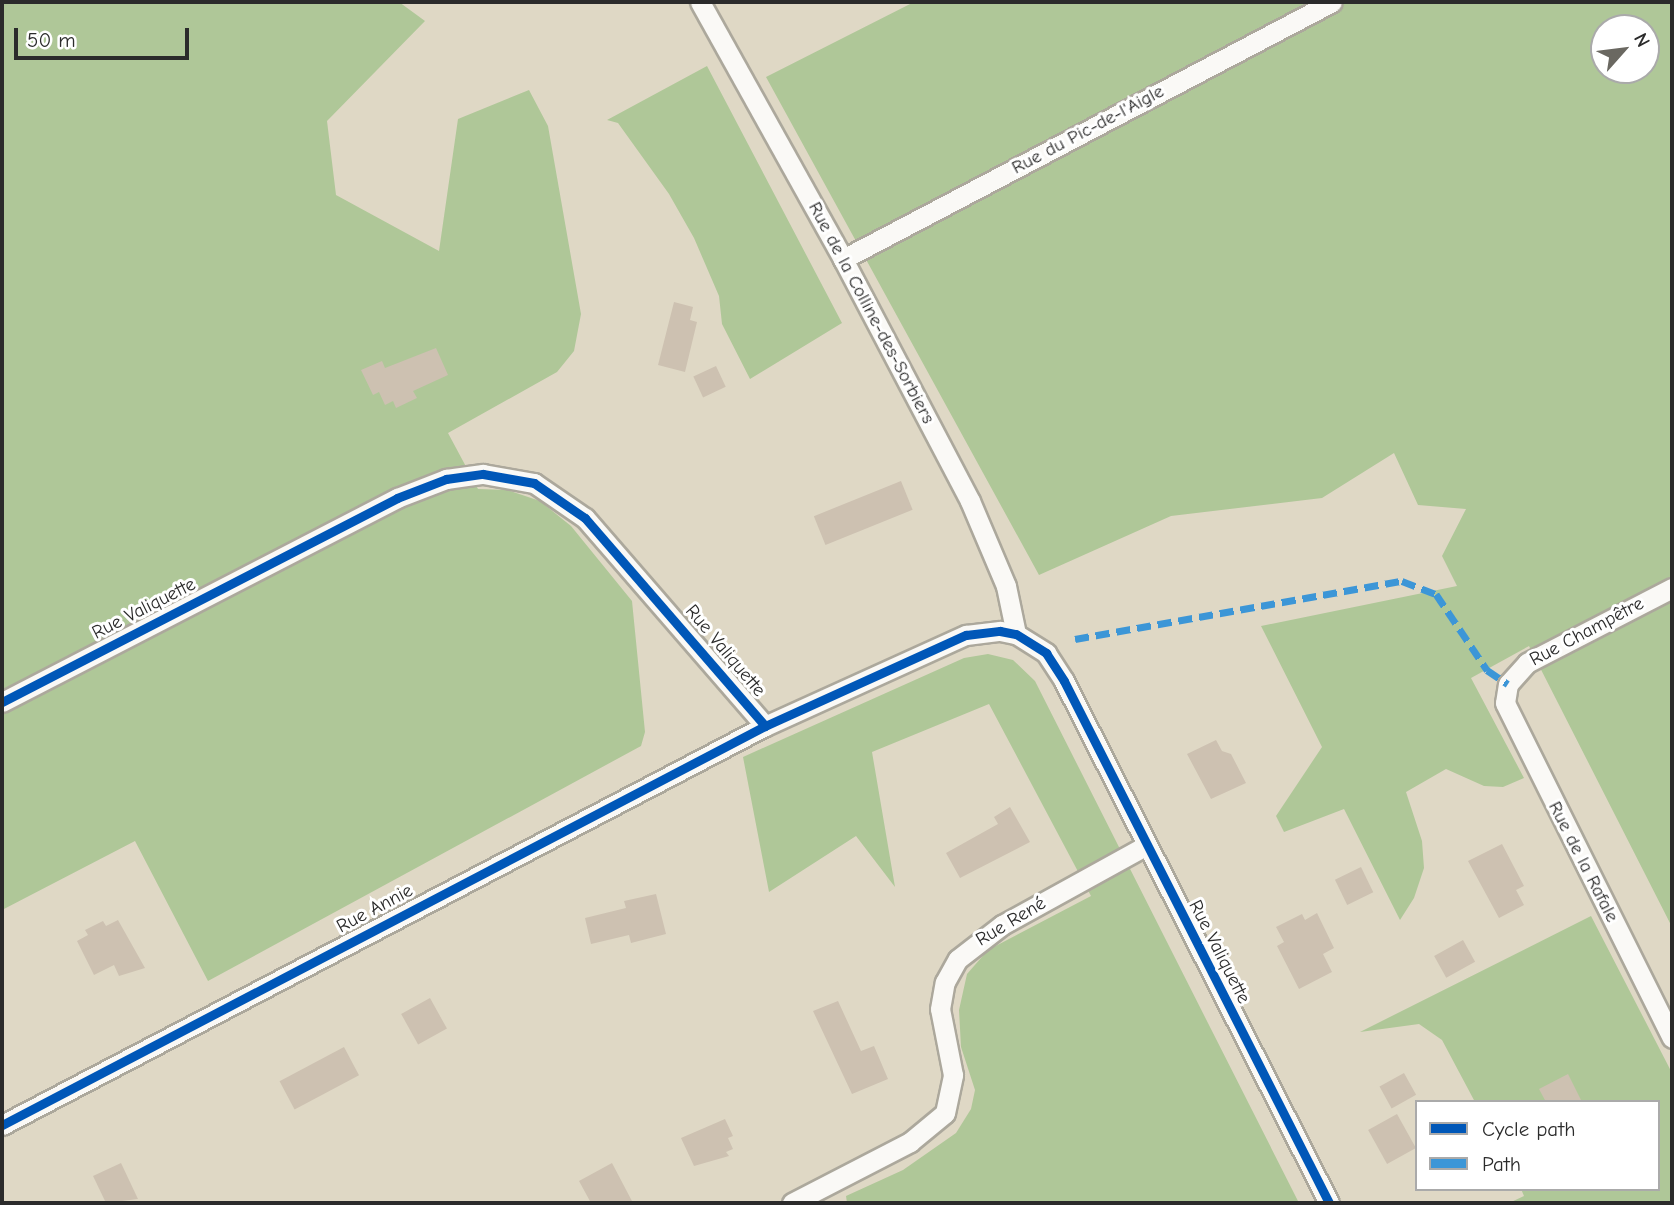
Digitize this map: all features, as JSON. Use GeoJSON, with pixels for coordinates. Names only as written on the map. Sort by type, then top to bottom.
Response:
{"type":"FeatureCollection","features":[{"type":"Feature","properties":{"kind":"street","name":"Rue de la Colline-des-Sorbiers"},"geometry":{"type":"LineString","coordinates":[[700,2],[843,259],[985,534],[1006,586],[1016,634]]}},
{"type":"Feature","properties":{"kind":"street","name":"Rue du Pic-de-l'Aigle"},"geometry":{"type":"LineString","coordinates":[[843,259],[1332,2]]}},
{"type":"Feature","properties":{"kind":"street","name":"Rue Valiquette"},"geometry":{"type":"LineString","coordinates":[[2,702],[397,498],[446,479],[483,474],[534,483],[585,518],[765,726],[966,635],[1000,631],[1016,634],[1036,644],[1054,664],[1329,1203]]}},
{"type":"Feature","properties":{"kind":"street","name":"Rue Champêtre"},"geometry":{"type":"LineString","coordinates":[[1508,684],[1527,663],[1672,588]]}},
{"type":"Feature","properties":{"kind":"street","name":"Rue de la Rafale"},"geometry":{"type":"LineString","coordinates":[[1508,684],[1507,713],[1672,1038]]}},
{"type":"Feature","properties":{"kind":"street","name":"Rue Annie"},"geometry":{"type":"LineString","coordinates":[[2,1125],[765,726]]}},
{"type":"Feature","properties":{"kind":"street","name":"Rue René"},"geometry":{"type":"LineString","coordinates":[[792,1203],[910,1142],[945,1113],[953,1075],[940,1009],[945,982],[958,959],[1002,925],[1145,846]]}},
{"type":"Feature","properties":{"kind":"green space"},"geometry":{"type":"Polygon","coordinates":[[[2,2],[399,2],[425,21],[327,121],[336,195],[439,251],[458,119],[529,90],[548,126],[581,314],[574,351],[557,372],[448,433],[478,489],[507,490],[540,501],[571,526],[632,601],[645,732],[641,746],[208,981],[135,841],[2,910],[2,2]]]}},
{"type":"Feature","properties":{"kind":"green space"},"geometry":{"type":"Polygon","coordinates":[[[914,2],[1672,2],[1672,927],[1529,646],[1471,678],[1524,778],[1503,787],[1484,786],[1446,769],[1406,792],[1422,841],[1424,868],[1414,898],[1400,920],[1344,809],[1284,832],[1276,816],[1322,747],[1261,626],[1457,586],[1442,556],[1466,509],[1418,505],[1394,453],[1322,498],[1171,516],[1039,575],[766,77],[914,2]]]}},
{"type":"Feature","properties":{"kind":"green space"},"geometry":{"type":"Polygon","coordinates":[[[707,66],[842,323],[750,379],[722,324],[719,296],[694,238],[669,194],[618,123],[607,120],[707,66]]]}},
{"type":"Feature","properties":{"kind":"green space"},"geometry":{"type":"Polygon","coordinates":[[[988,654],[1013,660],[1035,681],[1299,1203],[847,1203],[846,1196],[903,1170],[956,1133],[971,1109],[975,1090],[961,1047],[959,1010],[967,974],[988,950],[1091,896],[989,704],[872,752],[895,887],[856,836],[769,892],[743,757],[964,658],[988,654]]]}},
{"type":"Feature","properties":{"kind":"green space"},"geometry":{"type":"Polygon","coordinates":[[[1591,916],[1672,1073],[1672,1203],[1509,1203],[1524,1196],[1522,1191],[1660,1191],[1660,1100],[1474,1100],[1442,1040],[1419,1024],[1360,1032],[1591,916]]]}},
{"type":"Feature","properties":{"kind":"building"},"geometry":{"type":"Polygon","coordinates":[[[674,302],[693,307],[690,320],[697,322],[685,372],[658,365],[674,302]]]}},
{"type":"Feature","properties":{"kind":"building"},"geometry":{"type":"Polygon","coordinates":[[[436,348],[448,375],[413,391],[417,398],[396,408],[393,401],[385,405],[379,392],[373,395],[361,370],[382,361],[385,368],[436,348]]]}},
{"type":"Feature","properties":{"kind":"building"},"geometry":{"type":"Polygon","coordinates":[[[716,366],[726,387],[703,397],[693,377],[716,366]]]}},
{"type":"Feature","properties":{"kind":"building"},"geometry":{"type":"Polygon","coordinates":[[[901,481],[913,510],[825,545],[814,516],[901,481]]]}},
{"type":"Feature","properties":{"kind":"building"},"geometry":{"type":"Polygon","coordinates":[[[1216,740],[1222,751],[1231,754],[1246,783],[1211,799],[1187,754],[1216,740]]]}},
{"type":"Feature","properties":{"kind":"building"},"geometry":{"type":"Polygon","coordinates":[[[1010,807],[1030,842],[960,878],[946,853],[998,824],[994,817],[1010,807]]]}},
{"type":"Feature","properties":{"kind":"building"},"geometry":{"type":"Polygon","coordinates":[[[1502,844],[1524,886],[1516,890],[1524,905],[1499,918],[1468,861],[1502,844]]]}},
{"type":"Feature","properties":{"kind":"building"},"geometry":{"type":"Polygon","coordinates":[[[1361,867],[1373,892],[1347,905],[1335,880],[1361,867]]]}},
{"type":"Feature","properties":{"kind":"building"},"geometry":{"type":"Polygon","coordinates":[[[656,894],[666,934],[631,943],[629,935],[591,944],[585,918],[626,908],[624,901],[656,894]]]}},
{"type":"Feature","properties":{"kind":"building"},"geometry":{"type":"Polygon","coordinates":[[[1317,913],[1334,948],[1323,954],[1332,972],[1299,989],[1277,946],[1284,942],[1276,927],[1302,914],[1305,920],[1317,913]]]}},
{"type":"Feature","properties":{"kind":"building"},"geometry":{"type":"Polygon","coordinates":[[[118,920],[145,968],[119,976],[114,965],[94,975],[77,941],[88,935],[85,930],[103,921],[106,926],[118,920]]]}},
{"type":"Feature","properties":{"kind":"building"},"geometry":{"type":"Polygon","coordinates":[[[1463,940],[1475,962],[1446,978],[1434,956],[1463,940]]]}},
{"type":"Feature","properties":{"kind":"building"},"geometry":{"type":"Polygon","coordinates":[[[430,998],[447,1029],[418,1045],[401,1014],[430,998]]]}},
{"type":"Feature","properties":{"kind":"building"},"geometry":{"type":"Polygon","coordinates":[[[838,1001],[861,1051],[874,1046],[888,1079],[852,1094],[813,1011],[838,1001]]]}},
{"type":"Feature","properties":{"kind":"building"},"geometry":{"type":"Polygon","coordinates":[[[344,1047],[359,1075],[295,1110],[280,1081],[344,1047]]]}},
{"type":"Feature","properties":{"kind":"building"},"geometry":{"type":"Polygon","coordinates":[[[1404,1073],[1416,1095],[1392,1108],[1380,1087],[1404,1073]]]}},
{"type":"Feature","properties":{"kind":"building"},"geometry":{"type":"Polygon","coordinates":[[[1568,1074],[1581,1100],[1545,1100],[1539,1089],[1568,1074]]]}},
{"type":"Feature","properties":{"kind":"building"},"geometry":{"type":"Polygon","coordinates":[[[1397,1114],[1415,1149],[1387,1164],[1368,1130],[1397,1114]]]}},
{"type":"Feature","properties":{"kind":"building"},"geometry":{"type":"Polygon","coordinates":[[[725,1119],[733,1136],[728,1138],[733,1149],[726,1152],[729,1156],[694,1166],[681,1138],[725,1119]]]}},
{"type":"Feature","properties":{"kind":"building"},"geometry":{"type":"Polygon","coordinates":[[[121,1163],[138,1199],[106,1203],[93,1176],[121,1163]]]}},
{"type":"Feature","properties":{"kind":"building"},"geometry":{"type":"Polygon","coordinates":[[[612,1163],[633,1203],[591,1203],[579,1181],[612,1163]]]}},
{"type":"Feature","properties":{"kind":"marked path"},"geometry":{"type":"LineString","coordinates":[[1075,639],[1402,581],[1436,594],[1487,670],[1508,684]]}},
{"type":"Feature","properties":{"kind":"cycle path"},"geometry":{"type":"LineString","coordinates":[[2,702],[397,498],[446,479],[483,474],[534,483],[585,518],[765,726],[966,635],[1000,631],[1016,634],[1046,653],[1064,681],[1329,1203]]}},
{"type":"Feature","properties":{"kind":"cycle path"},"geometry":{"type":"LineString","coordinates":[[2,1125],[765,726]]}}]}
